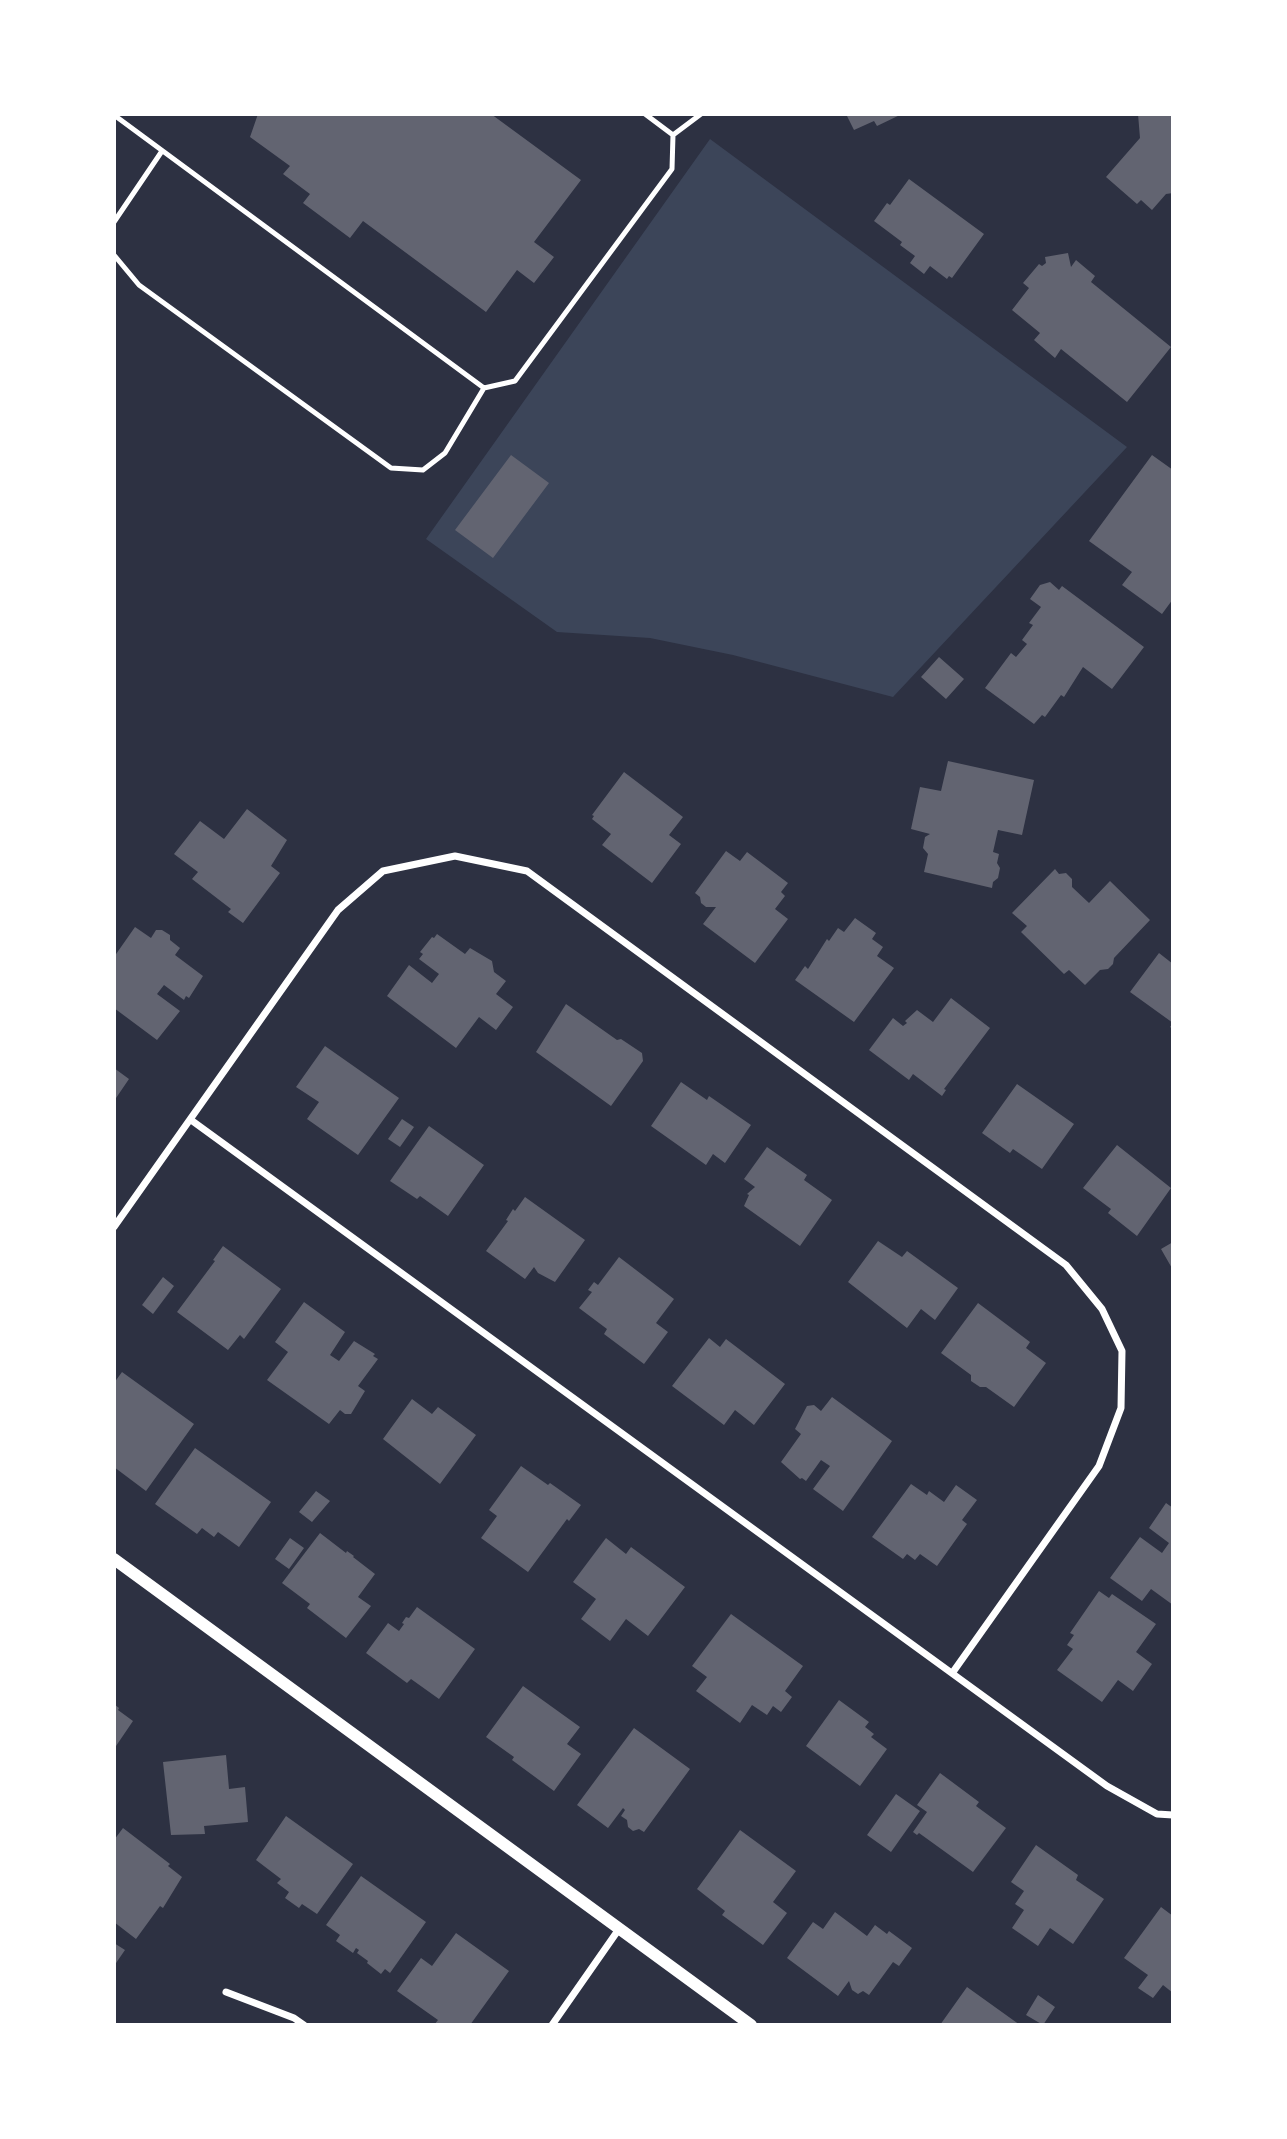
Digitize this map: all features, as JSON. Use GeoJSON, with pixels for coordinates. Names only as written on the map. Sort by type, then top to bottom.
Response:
{"type":"FeatureCollection","features":[{"type":"Feature","properties":{"kind":"street"},"geometry":{"type":"LineString","coordinates":[[114,1227],[338,910],[383,871],[455,856],[527,871],[1066,1265],[1102,1308],[1122,1351],[1121,1408],[1099,1466],[953,1672]]}},
{"type":"Feature","properties":{"kind":"street"},"geometry":{"type":"LineString","coordinates":[[191,1120],[1107,1786],[1157,1814],[1173,1815]]}},
{"type":"Feature","properties":{"kind":"street"},"geometry":{"type":"LineString","coordinates":[[114,1559],[751,2025]]}},
{"type":"Feature","properties":{"kind":"street"},"geometry":{"type":"LineString","coordinates":[[552,2025],[619,1929]]}},
{"type":"Feature","properties":{"kind":"street"},"geometry":{"type":"LineString","coordinates":[[226,1992],[294,2018],[304,2025]]}},
{"type":"Feature","properties":{"kind":"lane"},"geometry":{"type":"LineString","coordinates":[[645,114],[673,135]]}},
{"type":"Feature","properties":{"kind":"lane"},"geometry":{"type":"LineString","coordinates":[[673,135],[701,114]]}},
{"type":"Feature","properties":{"kind":"lane"},"geometry":{"type":"LineString","coordinates":[[114,115],[484,388]]}},
{"type":"Feature","properties":{"kind":"lane"},"geometry":{"type":"LineString","coordinates":[[114,256],[139,285],[391,468],[423,470],[445,453],[484,388],[515,381],[673,169],[673,135]]}},
{"type":"Feature","properties":{"kind":"lane"},"geometry":{"type":"LineString","coordinates":[[114,222],[162,151]]}},
{"type":"Feature","properties":{"kind":"shaded area"},"geometry":{"type":"Polygon","coordinates":[[[710,139],[1127,447],[893,697],[733,655],[650,638],[557,632],[426,539],[710,139]]]}},
{"type":"Feature","properties":{"kind":"building"},"geometry":{"type":"Polygon","coordinates":[[[258,114],[491,114],[581,180],[534,242],[554,257],[534,283],[517,270],[486,312],[363,221],[350,238],[303,203],[310,194],[283,174],[290,166],[250,137],[258,114]]]}},
{"type":"Feature","properties":{"kind":"building"},"geometry":{"type":"Polygon","coordinates":[[[846,114],[902,114],[877,126],[874,121],[854,130],[846,114]]]}},
{"type":"Feature","properties":{"kind":"building"},"geometry":{"type":"Polygon","coordinates":[[[1138,114],[1173,114],[1173,193],[1166,194],[1152,210],[1141,200],[1137,204],[1106,177],[1140,138],[1138,114]]]}},
{"type":"Feature","properties":{"kind":"building"},"geometry":{"type":"Polygon","coordinates":[[[909,179],[984,234],[952,278],[949,276],[947,279],[930,266],[924,274],[910,263],[915,256],[900,245],[902,242],[874,221],[909,179]]]}},
{"type":"Feature","properties":{"kind":"building"},"geometry":{"type":"Polygon","coordinates":[[[1068,253],[1071,267],[1076,260],[1095,276],[1091,282],[1171,347],[1127,402],[1061,349],[1055,358],[1034,340],[1040,333],[1012,310],[1029,288],[1023,283],[1039,264],[1042,266],[1046,263],[1045,257],[1068,253]]]}},
{"type":"Feature","properties":{"kind":"building"},"geometry":{"type":"Polygon","coordinates":[[[511,455],[549,483],[493,558],[455,530],[511,455]]]}},
{"type":"Feature","properties":{"kind":"building"},"geometry":{"type":"Polygon","coordinates":[[[1152,455],[1173,470],[1173,599],[1162,614],[1122,585],[1132,572],[1089,541],[1152,455]]]}},
{"type":"Feature","properties":{"kind":"building"},"geometry":{"type":"Polygon","coordinates":[[[1050,582],[1059,590],[1062,586],[1144,647],[1112,689],[1083,667],[1064,697],[1061,695],[1045,717],[1042,715],[1034,724],[985,688],[1011,653],[1016,657],[1027,644],[1022,640],[1033,625],[1029,623],[1041,607],[1030,599],[1040,585],[1050,582]]]}},
{"type":"Feature","properties":{"kind":"building"},"geometry":{"type":"Polygon","coordinates":[[[939,657],[964,679],[946,699],[921,677],[939,657]]]}},
{"type":"Feature","properties":{"kind":"building"},"geometry":{"type":"Polygon","coordinates":[[[948,761],[1034,780],[1022,835],[998,830],[993,852],[999,854],[997,863],[1000,868],[992,888],[924,872],[928,854],[923,848],[925,837],[930,834],[911,829],[920,787],[941,791],[948,761]]]}},
{"type":"Feature","properties":{"kind":"building"},"geometry":{"type":"Polygon","coordinates":[[[624,772],[683,817],[669,835],[681,844],[652,883],[602,845],[611,834],[592,819],[592,815],[624,772]]]}},
{"type":"Feature","properties":{"kind":"building"},"geometry":{"type":"Polygon","coordinates":[[[247,809],[287,840],[271,866],[280,873],[243,923],[228,912],[231,909],[192,879],[198,872],[174,854],[200,821],[224,839],[247,809]]]}},
{"type":"Feature","properties":{"kind":"building"},"geometry":{"type":"Polygon","coordinates":[[[726,851],[740,861],[747,852],[788,883],[781,892],[785,896],[775,909],[788,919],[755,963],[703,924],[716,907],[706,907],[695,893],[726,851]]]}},
{"type":"Feature","properties":{"kind":"building"},"geometry":{"type":"Polygon","coordinates":[[[1055,869],[1059,874],[1066,873],[1072,879],[1072,887],[1089,903],[1110,881],[1150,920],[1114,958],[1108,969],[1100,970],[1085,985],[1069,970],[1064,974],[1021,932],[1027,926],[1012,913],[1055,869]]]}},
{"type":"Feature","properties":{"kind":"building"},"geometry":{"type":"Polygon","coordinates":[[[855,918],[876,933],[872,939],[883,947],[877,956],[894,968],[854,1022],[795,980],[805,966],[808,969],[827,939],[829,941],[838,928],[844,932],[855,918]]]}},
{"type":"Feature","properties":{"kind":"building"},"geometry":{"type":"Polygon","coordinates":[[[135,927],[151,938],[156,930],[170,935],[170,940],[180,948],[175,955],[203,976],[189,998],[186,996],[184,1000],[164,985],[157,994],[180,1011],[157,1040],[114,1008],[114,957],[135,927]]]}},
{"type":"Feature","properties":{"kind":"building"},"geometry":{"type":"Polygon","coordinates":[[[437,934],[465,954],[470,948],[492,961],[494,972],[506,981],[496,994],[513,1007],[496,1030],[479,1017],[456,1048],[387,996],[409,965],[432,983],[439,974],[419,959],[423,954],[420,952],[437,934]]]}},
{"type":"Feature","properties":{"kind":"building"},"geometry":{"type":"Polygon","coordinates":[[[1159,953],[1173,964],[1173,1023],[1130,992],[1159,953]]]}},
{"type":"Feature","properties":{"kind":"building"},"geometry":{"type":"Polygon","coordinates":[[[951,998],[990,1028],[944,1089],[946,1090],[942,1096],[913,1074],[909,1080],[869,1050],[893,1018],[903,1026],[917,1010],[933,1022],[951,998]]]}},
{"type":"Feature","properties":{"kind":"building"},"geometry":{"type":"Polygon","coordinates":[[[566,1004],[617,1040],[621,1039],[642,1053],[643,1061],[611,1106],[536,1052],[566,1004]]]}},
{"type":"Feature","properties":{"kind":"building"},"geometry":{"type":"Polygon","coordinates":[[[325,1046],[399,1098],[358,1155],[307,1119],[319,1102],[296,1087],[325,1046]]]}},
{"type":"Feature","properties":{"kind":"building"},"geometry":{"type":"Polygon","coordinates":[[[114,1068],[129,1079],[114,1101],[114,1068]]]}},
{"type":"Feature","properties":{"kind":"building"},"geometry":{"type":"Polygon","coordinates":[[[681,1082],[707,1100],[709,1096],[751,1125],[725,1163],[713,1154],[706,1165],[651,1126],[681,1082]]]}},
{"type":"Feature","properties":{"kind":"building"},"geometry":{"type":"Polygon","coordinates":[[[1017,1084],[1074,1124],[1042,1169],[1013,1149],[1010,1153],[982,1133],[1017,1084]]]}},
{"type":"Feature","properties":{"kind":"building"},"geometry":{"type":"Polygon","coordinates":[[[402,1119],[414,1127],[400,1147],[388,1139],[402,1119]]]}},
{"type":"Feature","properties":{"kind":"building"},"geometry":{"type":"Polygon","coordinates":[[[429,1126],[484,1165],[448,1216],[420,1196],[417,1199],[390,1181],[429,1126]]]}},
{"type":"Feature","properties":{"kind":"building"},"geometry":{"type":"Polygon","coordinates":[[[1117,1145],[1171,1188],[1137,1236],[1108,1213],[1111,1209],[1083,1188],[1117,1145]]]}},
{"type":"Feature","properties":{"kind":"building"},"geometry":{"type":"Polygon","coordinates":[[[767,1147],[807,1175],[804,1180],[832,1200],[800,1246],[744,1206],[749,1195],[747,1194],[755,1187],[744,1179],[767,1147]]]}},
{"type":"Feature","properties":{"kind":"building"},"geometry":{"type":"Polygon","coordinates":[[[525,1197],[585,1240],[555,1282],[538,1273],[534,1267],[525,1279],[486,1251],[508,1221],[506,1220],[513,1209],[515,1211],[525,1197]]]}},
{"type":"Feature","properties":{"kind":"building"},"geometry":{"type":"Polygon","coordinates":[[[878,1241],[902,1257],[907,1251],[958,1288],[935,1320],[921,1309],[907,1328],[848,1282],[878,1241]]]}},
{"type":"Feature","properties":{"kind":"building"},"geometry":{"type":"Polygon","coordinates":[[[1173,1242],[1173,1270],[1161,1249],[1173,1242]]]}},
{"type":"Feature","properties":{"kind":"building"},"geometry":{"type":"Polygon","coordinates":[[[223,1246],[281,1289],[244,1339],[240,1335],[228,1350],[177,1312],[223,1246]]]}},
{"type":"Feature","properties":{"kind":"building"},"geometry":{"type":"Polygon","coordinates":[[[619,1257],[674,1299],[656,1323],[668,1332],[644,1364],[604,1334],[607,1329],[579,1308],[592,1292],[588,1290],[594,1282],[598,1285],[619,1257]]]}},
{"type":"Feature","properties":{"kind":"building"},"geometry":{"type":"Polygon","coordinates":[[[163,1277],[174,1286],[153,1314],[142,1305],[163,1277]]]}},
{"type":"Feature","properties":{"kind":"building"},"geometry":{"type":"Polygon","coordinates":[[[304,1302],[345,1332],[330,1355],[339,1361],[354,1341],[375,1354],[373,1356],[378,1359],[358,1386],[365,1391],[351,1414],[340,1410],[329,1424],[267,1380],[288,1352],[275,1342],[304,1302]]]}},
{"type":"Feature","properties":{"kind":"building"},"geometry":{"type":"Polygon","coordinates":[[[978,1303],[1030,1342],[1026,1348],[1046,1363],[1014,1407],[986,1387],[980,1387],[971,1381],[971,1375],[941,1353],[978,1303]]]}},
{"type":"Feature","properties":{"kind":"building"},"geometry":{"type":"Polygon","coordinates":[[[709,1338],[720,1347],[726,1339],[785,1384],[754,1425],[735,1410],[724,1425],[672,1386],[709,1338]]]}},
{"type":"Feature","properties":{"kind":"building"},"geometry":{"type":"Polygon","coordinates":[[[122,1372],[194,1424],[146,1491],[114,1467],[114,1383],[122,1372]]]}},
{"type":"Feature","properties":{"kind":"building"},"geometry":{"type":"Polygon","coordinates":[[[832,1397],[892,1441],[843,1511],[813,1489],[830,1466],[821,1460],[806,1481],[781,1462],[801,1434],[795,1429],[807,1406],[814,1405],[821,1411],[832,1397]]]}},
{"type":"Feature","properties":{"kind":"building"},"geometry":{"type":"Polygon","coordinates":[[[412,1399],[432,1414],[438,1407],[476,1435],[440,1484],[383,1439],[412,1399]]]}},
{"type":"Feature","properties":{"kind":"building"},"geometry":{"type":"Polygon","coordinates":[[[195,1448],[271,1502],[239,1547],[218,1532],[214,1537],[202,1528],[197,1534],[155,1504],[195,1448]]]}},
{"type":"Feature","properties":{"kind":"building"},"geometry":{"type":"Polygon","coordinates":[[[521,1466],[581,1505],[569,1521],[567,1519],[528,1572],[481,1538],[497,1516],[489,1510],[521,1466]]]}},
{"type":"Feature","properties":{"kind":"building"},"geometry":{"type":"Polygon","coordinates":[[[911,1484],[927,1495],[929,1491],[944,1502],[956,1485],[977,1500],[962,1520],[967,1524],[937,1566],[920,1554],[915,1560],[907,1554],[903,1559],[872,1537],[911,1484]]]}},
{"type":"Feature","properties":{"kind":"building"},"geometry":{"type":"Polygon","coordinates":[[[316,1491],[330,1501],[312,1522],[299,1512],[316,1491]]]}},
{"type":"Feature","properties":{"kind":"building"},"geometry":{"type":"Polygon","coordinates":[[[1166,1503],[1173,1508],[1173,1605],[1151,1589],[1142,1601],[1110,1578],[1140,1537],[1162,1553],[1169,1543],[1149,1528],[1166,1503]]]}},
{"type":"Feature","properties":{"kind":"building"},"geometry":{"type":"Polygon","coordinates":[[[320,1533],[375,1574],[358,1597],[371,1606],[346,1638],[307,1608],[310,1604],[282,1583],[320,1533]]]}},
{"type":"Feature","properties":{"kind":"building"},"geometry":{"type":"Polygon","coordinates":[[[290,1538],[304,1548],[289,1569],[275,1559],[290,1538]]]}},
{"type":"Feature","properties":{"kind":"building"},"geometry":{"type":"Polygon","coordinates":[[[606,1538],[626,1554],[631,1547],[685,1587],[648,1636],[626,1619],[610,1641],[581,1619],[596,1599],[573,1582],[606,1538]]]}},
{"type":"Feature","properties":{"kind":"building"},"geometry":{"type":"Polygon","coordinates":[[[1099,1591],[1109,1598],[1112,1594],[1156,1624],[1136,1652],[1152,1664],[1133,1691],[1118,1680],[1102,1702],[1057,1670],[1073,1649],[1067,1645],[1074,1635],[1070,1633],[1099,1591]]]}},
{"type":"Feature","properties":{"kind":"building"},"geometry":{"type":"Polygon","coordinates":[[[417,1607],[475,1649],[439,1699],[411,1679],[407,1683],[366,1653],[388,1623],[399,1631],[406,1617],[409,1618],[417,1607]]]}},
{"type":"Feature","properties":{"kind":"building"},"geometry":{"type":"Polygon","coordinates":[[[731,1614],[803,1666],[785,1691],[792,1697],[781,1712],[773,1706],[767,1715],[752,1705],[740,1723],[696,1691],[707,1677],[692,1666],[731,1614]]]}},
{"type":"Feature","properties":{"kind":"building"},"geometry":{"type":"Polygon","coordinates":[[[523,1686],[580,1727],[567,1744],[581,1754],[554,1791],[486,1737],[523,1686]]]}},
{"type":"Feature","properties":{"kind":"building"},"geometry":{"type":"Polygon","coordinates":[[[839,1700],[869,1722],[865,1727],[874,1734],[871,1737],[887,1749],[860,1786],[806,1746],[839,1700]]]}},
{"type":"Feature","properties":{"kind":"building"},"geometry":{"type":"Polygon","coordinates":[[[114,1704],[133,1721],[114,1749],[114,1704]]]}},
{"type":"Feature","properties":{"kind":"building"},"geometry":{"type":"Polygon","coordinates":[[[634,1728],[690,1769],[644,1832],[639,1829],[633,1831],[628,1827],[627,1820],[621,1816],[625,1810],[623,1808],[608,1828],[577,1805],[634,1728]]]}},
{"type":"Feature","properties":{"kind":"building"},"geometry":{"type":"Polygon","coordinates":[[[226,1755],[229,1789],[245,1787],[248,1822],[204,1826],[205,1834],[171,1835],[163,1762],[226,1755]]]}},
{"type":"Feature","properties":{"kind":"building"},"geometry":{"type":"Polygon","coordinates":[[[940,1773],[979,1802],[976,1806],[1006,1828],[973,1872],[919,1833],[917,1835],[913,1832],[927,1812],[917,1805],[940,1773]]]}},
{"type":"Feature","properties":{"kind":"building"},"geometry":{"type":"Polygon","coordinates":[[[896,1794],[920,1811],[891,1852],[867,1835],[896,1794]]]}},
{"type":"Feature","properties":{"kind":"building"},"geometry":{"type":"Polygon","coordinates":[[[286,1816],[353,1864],[317,1914],[302,1904],[299,1908],[285,1898],[289,1892],[277,1883],[281,1879],[256,1860],[286,1816]]]}},
{"type":"Feature","properties":{"kind":"building"},"geometry":{"type":"Polygon","coordinates":[[[123,1828],[170,1864],[168,1866],[182,1877],[163,1908],[160,1906],[136,1939],[114,1922],[114,1840],[123,1828]]]}},
{"type":"Feature","properties":{"kind":"building"},"geometry":{"type":"Polygon","coordinates":[[[740,1830],[796,1871],[773,1902],[787,1913],[763,1945],[722,1915],[725,1911],[697,1889],[740,1830]]]}},
{"type":"Feature","properties":{"kind":"building"},"geometry":{"type":"Polygon","coordinates":[[[1036,1845],[1078,1875],[1076,1880],[1104,1899],[1073,1944],[1050,1928],[1038,1946],[1012,1928],[1024,1910],[1015,1904],[1024,1891],[1011,1882],[1036,1845]]]}},
{"type":"Feature","properties":{"kind":"building"},"geometry":{"type":"Polygon","coordinates":[[[361,1876],[426,1922],[390,1973],[385,1969],[381,1974],[357,1953],[359,1950],[356,1948],[353,1953],[336,1941],[340,1935],[326,1925],[361,1876]]]}},
{"type":"Feature","properties":{"kind":"building"},"geometry":{"type":"Polygon","coordinates":[[[1161,1907],[1173,1916],[1173,1993],[1163,1985],[1153,1998],[1138,1988],[1148,1975],[1124,1958],[1161,1907]]]}},
{"type":"Feature","properties":{"kind":"building"},"geometry":{"type":"Polygon","coordinates":[[[835,1912],[867,1936],[875,1925],[887,1934],[889,1931],[912,1948],[899,1966],[893,1962],[869,1995],[863,1991],[858,1994],[852,1990],[849,1981],[838,1996],[787,1958],[813,1922],[823,1929],[835,1912]]]}},
{"type":"Feature","properties":{"kind":"building"},"geometry":{"type":"Polygon","coordinates":[[[456,1933],[509,1971],[470,2025],[434,2025],[438,2020],[397,1991],[421,1958],[432,1966],[456,1933]]]}},
{"type":"Feature","properties":{"kind":"building"},"geometry":{"type":"Polygon","coordinates":[[[114,1943],[125,1950],[114,1966],[114,1943]]]}},
{"type":"Feature","properties":{"kind":"building"},"geometry":{"type":"Polygon","coordinates":[[[967,1987],[1020,2025],[940,2025],[967,1987]]]}},
{"type":"Feature","properties":{"kind":"building"},"geometry":{"type":"Polygon","coordinates":[[[1038,1995],[1055,2007],[1043,2025],[1026,2015],[1038,1995]]]}}]}
